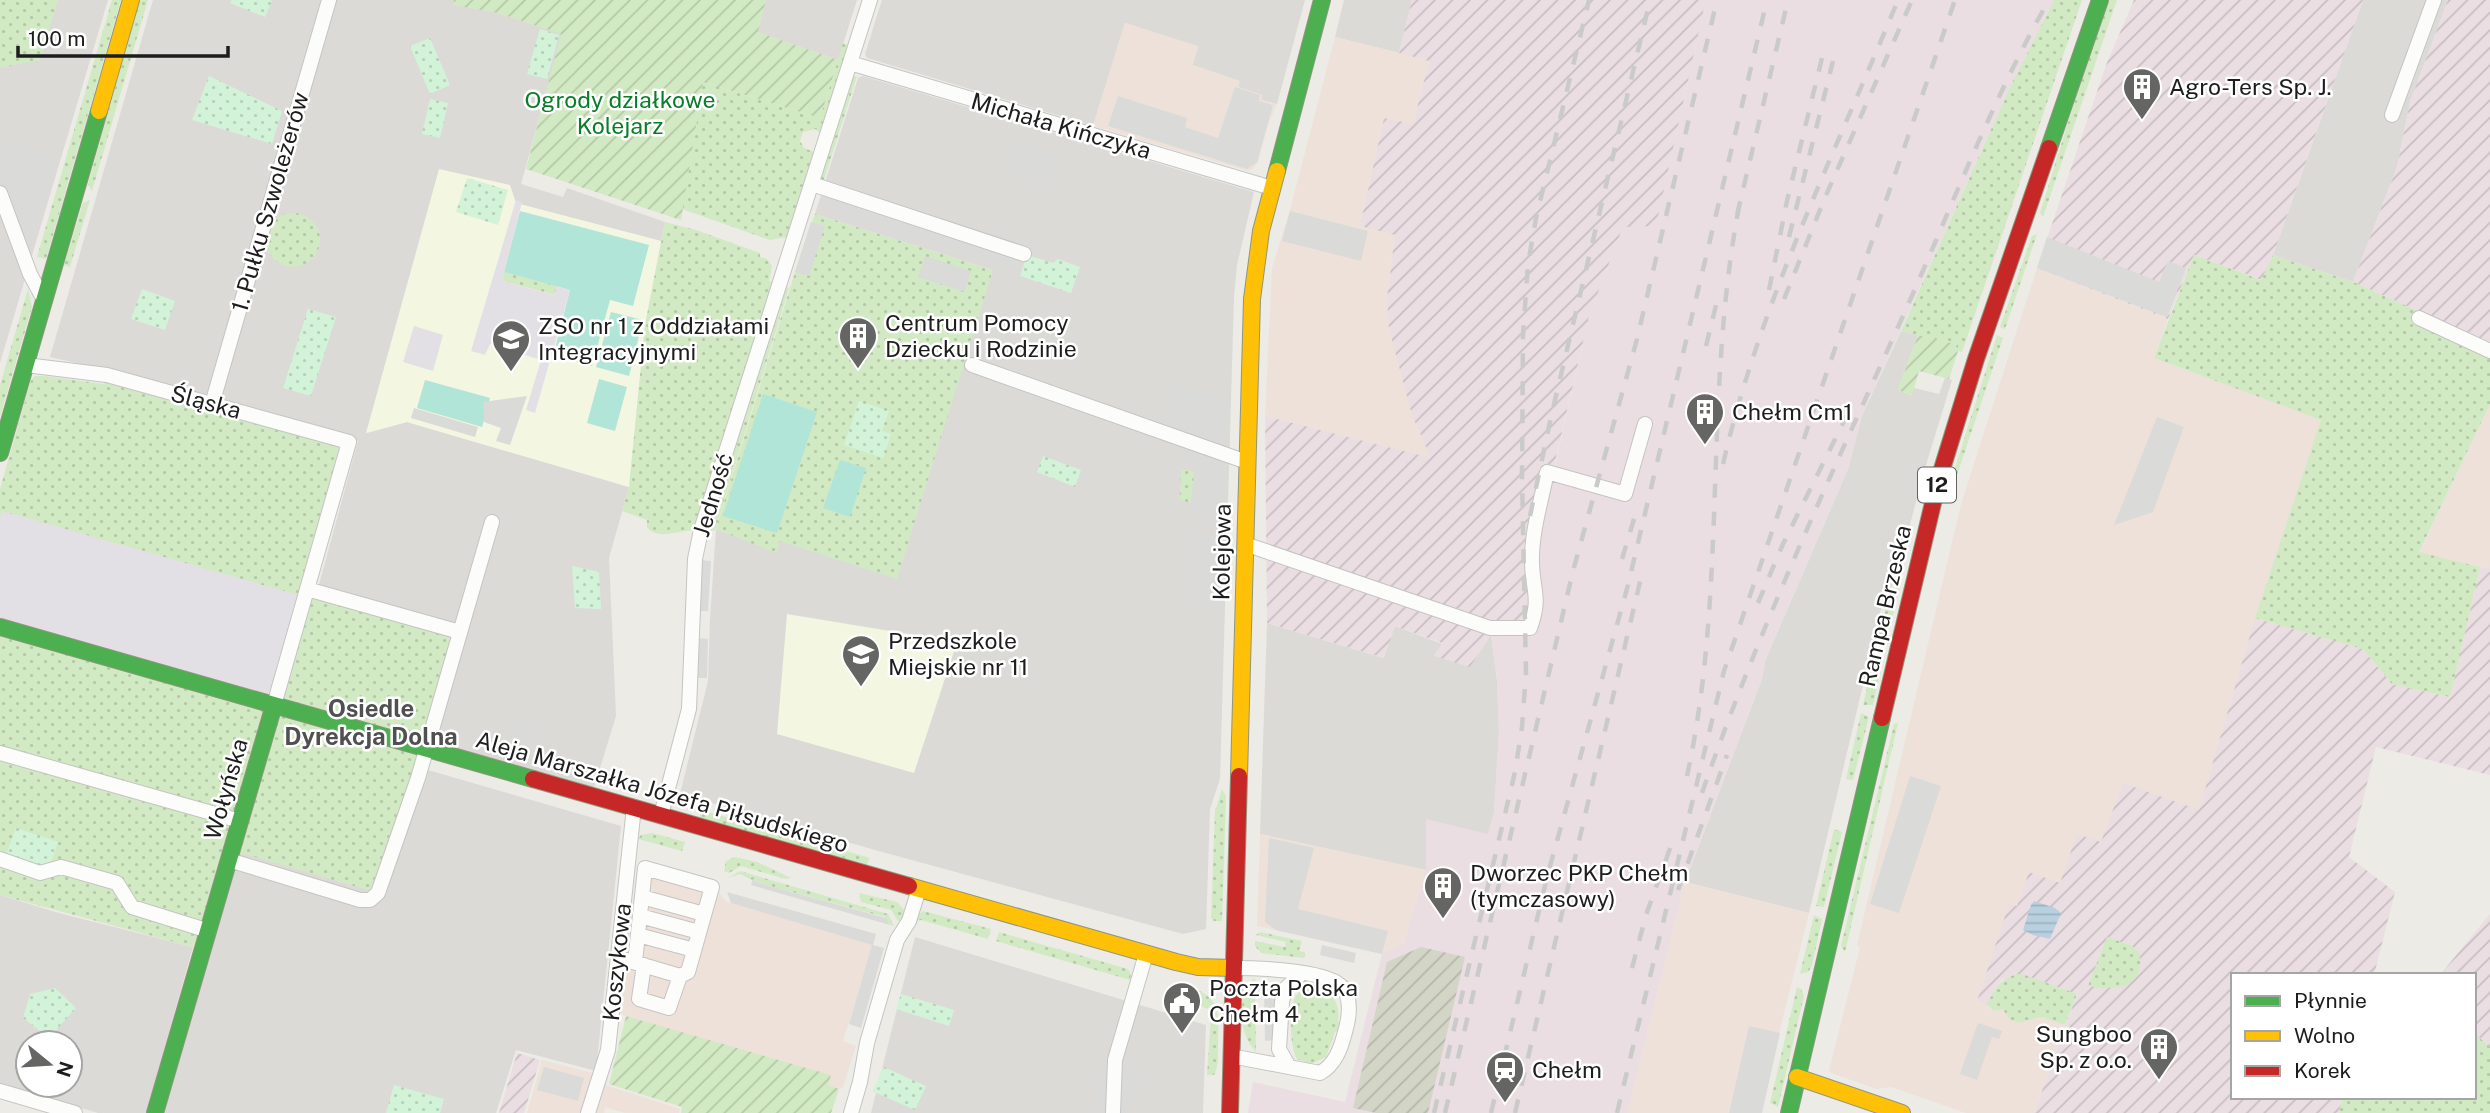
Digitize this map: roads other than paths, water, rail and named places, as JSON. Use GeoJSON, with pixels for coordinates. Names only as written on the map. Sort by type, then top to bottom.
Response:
{"type":"FeatureCollection","features":[{"type":"Feature","properties":{"kind":"main road"},"geometry":{"type":"LineString","coordinates":[[0,453],[131,0]]}},
{"type":"Feature","properties":{"kind":"main road","name":"Kolejowa"},"geometry":{"type":"LineString","coordinates":[[1230,1113],[1247,463],[1255,266],[1272,188],[1322,0]]}},
{"type":"Feature","properties":{"kind":"main road","name":"Rampa Brzeska"},"geometry":{"type":"LineString","coordinates":[[1789,1113],[1940,472],[2035,184],[2100,0]]}},
{"type":"Feature","properties":{"kind":"main road","name":"Aleja Marszałka Józefa Piłsudskiego"},"geometry":{"type":"LineString","coordinates":[[0,627],[272,711],[1144,960],[1233,973]]}},
{"type":"Feature","properties":{"kind":"main road","name":"Aleja Marszałka Józefa Piłsudskiego"},"geometry":{"type":"LineString","coordinates":[[0,640],[272,711]]}},
{"type":"Feature","properties":{"kind":"main road","name":"Wołyńska"},"geometry":{"type":"LineString","coordinates":[[155,1113],[272,711]]}},
{"type":"Feature","properties":{"kind":"main road","name":"Aleja Marszałka Józefa Piłsudskiego"},"geometry":{"type":"LineString","coordinates":[[633,814],[661,815],[917,895]]}},
{"type":"Feature","properties":{"kind":"main road"},"geometry":{"type":"LineString","coordinates":[[1797,1077],[1902,1113]]}},
{"type":"Feature","properties":{"kind":"street","name":"1. Pułku Szwoleżerów"},"geometry":{"type":"LineString","coordinates":[[212,404],[329,0]]}},
{"type":"Feature","properties":{"kind":"street","name":"Jedność"},"geometry":{"type":"LineString","coordinates":[[661,815],[689,709],[695,559],[701,530],[870,0]]}},
{"type":"Feature","properties":{"kind":"street"},"geometry":{"type":"LineString","coordinates":[[2392,115],[2434,0]]}},
{"type":"Feature","properties":{"kind":"street","name":"Michała Kińczyka"},"geometry":{"type":"LineString","coordinates":[[850,63],[1272,188]]}},
{"type":"Feature","properties":{"kind":"street"},"geometry":{"type":"LineString","coordinates":[[812,184],[1024,254]]}},
{"type":"Feature","properties":{"kind":"street"},"geometry":{"type":"LineString","coordinates":[[0,193],[30,274],[44,300]]}},
{"type":"Feature","properties":{"kind":"street"},"geometry":{"type":"LineString","coordinates":[[2418,318],[2490,352]]}},
{"type":"Feature","properties":{"kind":"street","name":"Śląska"},"geometry":{"type":"LineString","coordinates":[[26,365],[107,375],[349,442],[339,477]]}},
{"type":"Feature","properties":{"kind":"street"},"geometry":{"type":"LineString","coordinates":[[972,365],[1247,463]]}},
{"type":"Feature","properties":{"kind":"street"},"geometry":{"type":"LineString","coordinates":[[1245,544],[1490,628],[1530,628],[1536,612],[1537,596],[1532,564],[1534,532],[1547,472],[1625,494],[1645,424]]}},
{"type":"Feature","properties":{"kind":"street","name":"Wołyńska"},"geometry":{"type":"LineString","coordinates":[[272,711],[339,477]]}},
{"type":"Feature","properties":{"kind":"street"},"geometry":{"type":"LineString","coordinates":[[229,860],[360,900],[370,900],[378,893],[425,755],[492,522]]}},
{"type":"Feature","properties":{"kind":"street"},"geometry":{"type":"LineString","coordinates":[[307,589],[460,632]]}},
{"type":"Feature","properties":{"kind":"street"},"geometry":{"type":"LineString","coordinates":[[0,752],[240,821]]}},
{"type":"Feature","properties":{"kind":"street","name":"Koszykowa"},"geometry":{"type":"LineString","coordinates":[[588,1113],[608,1050],[633,814]]}},
{"type":"Feature","properties":{"kind":"street"},"geometry":{"type":"LineString","coordinates":[[0,859],[40,873],[61,867],[117,883],[132,907],[209,931]]}},
{"type":"Feature","properties":{"kind":"street"},"geometry":{"type":"LineString","coordinates":[[645,867],[712,887],[704,914],[688,971],[680,976],[669,1008],[639,999],[638,935],[645,867]]}},
{"type":"Feature","properties":{"kind":"street"},"geometry":{"type":"LineString","coordinates":[[851,1113],[867,1043],[897,940],[909,921],[917,895]]}},
{"type":"Feature","properties":{"kind":"street"},"geometry":{"type":"LineString","coordinates":[[642,897],[704,914]]}},
{"type":"Feature","properties":{"kind":"street"},"geometry":{"type":"LineString","coordinates":[[640,916],[699,932]]}},
{"type":"Feature","properties":{"kind":"street"},"geometry":{"type":"LineString","coordinates":[[638,935],[694,950]]}},
{"type":"Feature","properties":{"kind":"street"},"geometry":{"type":"LineString","coordinates":[[618,957],[680,976]]}},
{"type":"Feature","properties":{"kind":"street"},"geometry":{"type":"LineString","coordinates":[[1113,1113],[1115,1060],[1144,960]]}},
{"type":"Feature","properties":{"kind":"street"},"geometry":{"type":"LineString","coordinates":[[1231,1056],[1320,1073],[1329,1068],[1341,1048],[1348,1022],[1346,994],[1340,985],[1301,973],[1261,968],[1233,973]]}},
{"type":"Feature","properties":{"kind":"street"},"geometry":{"type":"LineString","coordinates":[[1289,1067],[1279,1049],[1282,1002],[1285,989],[1301,973]]}},
{"type":"Feature","properties":{"kind":"street"},"geometry":{"type":"LineString","coordinates":[[0,1091],[75,1113]]}},
{"type":"Feature","properties":{"kind":"railway"},"geometry":{"type":"LineString","coordinates":[[1434,1113],[1515,772],[1522,727],[1526,673],[1522,477],[1523,335],[1528,264],[1536,218],[1589,0]]}},
{"type":"Feature","properties":{"kind":"railway"},"geometry":{"type":"LineString","coordinates":[[1530,516],[1650,0]]}},
{"type":"Feature","properties":{"kind":"railway"},"geometry":{"type":"LineString","coordinates":[[1445,1113],[1573,571],[1637,339],[1717,0]]}},
{"type":"Feature","properties":{"kind":"railway"},"geometry":{"type":"LineString","coordinates":[[1491,1113],[1547,877],[1628,585],[1767,0]]}},
{"type":"Feature","properties":{"kind":"railway"},"geometry":{"type":"LineString","coordinates":[[1737,215],[1788,0]]}},
{"type":"Feature","properties":{"kind":"railway"},"geometry":{"type":"LineString","coordinates":[[1723,464],[1757,345],[1778,287],[1898,0]]}},
{"type":"Feature","properties":{"kind":"railway"},"geometry":{"type":"LineString","coordinates":[[1784,299],[1824,200],[1912,0]]}},
{"type":"Feature","properties":{"kind":"railway"},"geometry":{"type":"LineString","coordinates":[[1617,1113],[1724,671],[1955,0]]}},
{"type":"Feature","properties":{"kind":"railway"},"geometry":{"type":"LineString","coordinates":[[1702,793],[1796,554],[2008,77],[2049,0]]}},
{"type":"Feature","properties":{"kind":"railway"},"geometry":{"type":"LineString","coordinates":[[1769,290],[1787,201],[1822,58]]}},
{"type":"Feature","properties":{"kind":"railway"},"geometry":{"type":"LineString","coordinates":[[1789,237],[1833,61]]}},
{"type":"Feature","properties":{"kind":"railway"},"geometry":{"type":"LineString","coordinates":[[1687,776],[1700,706],[1707,634],[1721,349],[1728,277],[1739,207]]}},
{"type":"Feature","properties":{"kind":"railway"},"geometry":{"type":"LineString","coordinates":[[1706,346],[1719,293]]}},
{"type":"Feature","properties":{"kind":"railway"},"geometry":{"type":"LineString","coordinates":[[1758,603],[1783,544],[1854,401]]}},
{"type":"Feature","properties":{"kind":"railway"},"geometry":{"type":"LineString","coordinates":[[1622,559],[1637,509]]}},
{"type":"Feature","properties":{"kind":"railway"},"geometry":{"type":"LineString","coordinates":[[1515,1113],[1643,569]]}},
{"type":"Feature","properties":{"kind":"railway"},"geometry":{"type":"LineString","coordinates":[[1678,890],[1727,755]]}},
{"type":"Feature","properties":{"kind":"railway"},"geometry":{"type":"LineString","coordinates":[[1632,968],[1646,915],[1672,843]]}},
{"type":"Feature","properties":{"kind":"place","name":"Agro-Ters Sp. J."},"geometry":{"type":"Point","coordinates":[2142,121]}},
{"type":"Feature","properties":{"kind":"place","name":"Centrum Pomocy Dziecku i Rodzinie"},"geometry":{"type":"Point","coordinates":[858,370]}},
{"type":"Feature","properties":{"kind":"place","name":"ZSO nr 1 z Oddziałami Integracyjnymi"},"geometry":{"type":"Point","coordinates":[511,373]}},
{"type":"Feature","properties":{"kind":"place","name":"Chełm Cm1"},"geometry":{"type":"Point","coordinates":[1705,446]}},
{"type":"Feature","properties":{"kind":"place","name":"Przedszkole Miejskie nr 11"},"geometry":{"type":"Point","coordinates":[861,688]}},
{"type":"Feature","properties":{"kind":"place","name":"Dworzec PKP Chełm (tymczasowy)"},"geometry":{"type":"Point","coordinates":[1443,920]}},
{"type":"Feature","properties":{"kind":"place","name":"Poczta Polska Chełm 4"},"geometry":{"type":"Point","coordinates":[1182,1035]}},
{"type":"Feature","properties":{"kind":"place","name":"Sungboo Sp. z o.o."},"geometry":{"type":"Point","coordinates":[2159,1081]}},
{"type":"Feature","properties":{"kind":"place","name":"Chełm"},"geometry":{"type":"Point","coordinates":[1505,1104]}},
{"type":"Feature","properties":{"kind":"district","name":"Osiedle Dyrekcja Dolna"},"geometry":{"type":"Point","coordinates":[371,723]}},
{"type":"Feature","properties":{"kind":"park label","name":"Ogrody działkowe Kolejarz"},"geometry":{"type":"Point","coordinates":[620,113]}}]}
